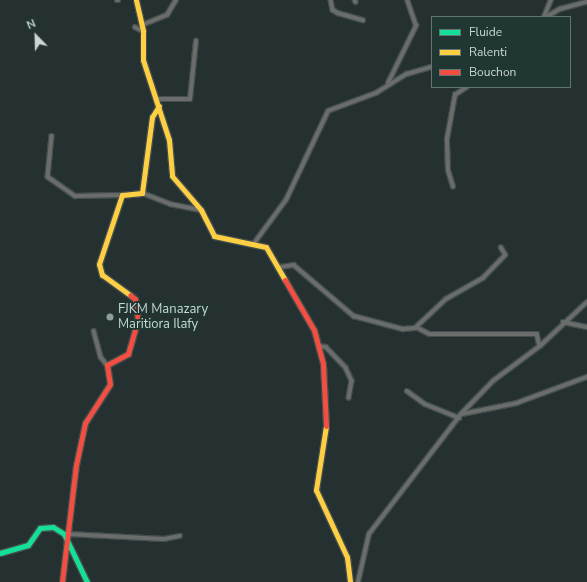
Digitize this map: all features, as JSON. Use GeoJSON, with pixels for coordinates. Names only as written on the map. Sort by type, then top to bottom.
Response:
{"type":"FeatureCollection","features":[{"type":"Feature","properties":{"kind":"street"},"geometry":{"type":"LineString","coordinates":[[136,0],[143,31],[143,60],[157,99],[170,144],[170,171],[201,210],[214,236],[255,242],[266,247],[281,267],[319,346],[326,433],[316,490],[347,557],[350,582]]}},
{"type":"Feature","properties":{"kind":"street"},"geometry":{"type":"LineString","coordinates":[[142,25],[167,15],[176,0]]}},
{"type":"Feature","properties":{"kind":"street"},"geometry":{"type":"LineString","coordinates":[[331,0],[333,10],[338,14],[363,20]]}},
{"type":"Feature","properties":{"kind":"street"},"geometry":{"type":"LineString","coordinates":[[387,84],[416,26],[407,0]]}},
{"type":"Feature","properties":{"kind":"street"},"geometry":{"type":"LineString","coordinates":[[545,16],[552,0]]}},
{"type":"Feature","properties":{"kind":"street"},"geometry":{"type":"LineString","coordinates":[[547,16],[560,9],[587,2]]}},
{"type":"Feature","properties":{"kind":"street"},"geometry":{"type":"LineString","coordinates":[[135,27],[143,31]]}},
{"type":"Feature","properties":{"kind":"street"},"geometry":{"type":"LineString","coordinates":[[157,99],[190,99],[196,41]]}},
{"type":"Feature","properties":{"kind":"street"},"geometry":{"type":"LineString","coordinates":[[255,242],[286,200],[328,111],[376,93],[387,84],[431,67]]}},
{"type":"Feature","properties":{"kind":"street"},"geometry":{"type":"LineString","coordinates":[[453,187],[448,170],[447,139],[455,95],[466,88]]}},
{"type":"Feature","properties":{"kind":"street"},"geometry":{"type":"LineString","coordinates":[[142,193],[152,117],[159,106]]}},
{"type":"Feature","properties":{"kind":"street"},"geometry":{"type":"LineString","coordinates":[[52,136],[48,177],[75,196],[142,193],[170,204],[201,210]]}},
{"type":"Feature","properties":{"kind":"street"},"geometry":{"type":"LineString","coordinates":[[107,365],[128,354],[138,320],[135,299],[111,283],[98,269],[122,195]]}},
{"type":"Feature","properties":{"kind":"street"},"geometry":{"type":"LineString","coordinates":[[418,328],[446,299],[483,278],[505,255],[501,248]]}},
{"type":"Feature","properties":{"kind":"street"},"geometry":{"type":"LineString","coordinates":[[281,267],[294,265],[354,316],[403,329],[418,328],[430,334],[537,334],[540,346]]}},
{"type":"Feature","properties":{"kind":"street"},"geometry":{"type":"LineString","coordinates":[[358,582],[369,534],[460,416],[493,381],[540,346],[563,322],[587,302]]}},
{"type":"Feature","properties":{"kind":"street"},"geometry":{"type":"LineString","coordinates":[[563,322],[587,327]]}},
{"type":"Feature","properties":{"kind":"street"},"geometry":{"type":"LineString","coordinates":[[62,582],[85,423],[110,384],[107,365],[101,357],[94,331]]}},
{"type":"Feature","properties":{"kind":"street"},"geometry":{"type":"LineString","coordinates":[[319,346],[326,347],[346,368],[352,380],[349,398]]}},
{"type":"Feature","properties":{"kind":"street"},"geometry":{"type":"LineString","coordinates":[[407,391],[426,404],[460,416],[517,403],[587,377]]}},
{"type":"Feature","properties":{"kind":"street"},"geometry":{"type":"LineString","coordinates":[[0,553],[5,549],[28,545],[44,527],[53,527],[67,540],[87,582]]}},
{"type":"Feature","properties":{"kind":"street"},"geometry":{"type":"LineString","coordinates":[[68,534],[164,539],[180,536]]}},
{"type":"Feature","properties":{"kind":"traffic: fast"},"geometry":{"type":"LineString","coordinates":[[0,553],[28,545],[40,528],[53,527],[64,534],[87,582]]}},
{"type":"Feature","properties":{"kind":"traffic: slow"},"geometry":{"type":"LineString","coordinates":[[136,0],[143,31],[143,60],[169,140],[172,176],[201,210],[214,236],[266,247],[285,280]]}},
{"type":"Feature","properties":{"kind":"traffic: slow"},"geometry":{"type":"LineString","coordinates":[[130,295],[102,275],[99,264],[122,195],[142,193],[152,117],[159,106]]}},
{"type":"Feature","properties":{"kind":"traffic: slow"},"geometry":{"type":"LineString","coordinates":[[326,426],[316,490],[347,557],[350,582]]}},
{"type":"Feature","properties":{"kind":"traffic: jam"},"geometry":{"type":"LineString","coordinates":[[285,280],[314,330],[323,364],[326,426]]}},
{"type":"Feature","properties":{"kind":"traffic: jam"},"geometry":{"type":"LineString","coordinates":[[62,582],[76,465],[85,423],[110,384],[107,365],[128,354],[138,320],[135,299],[130,295]]}},
{"type":"Feature","properties":{"kind":"place","name":"FJKM Manazary Maritiora Ilafy"},"geometry":{"type":"Point","coordinates":[110,317]}}]}
